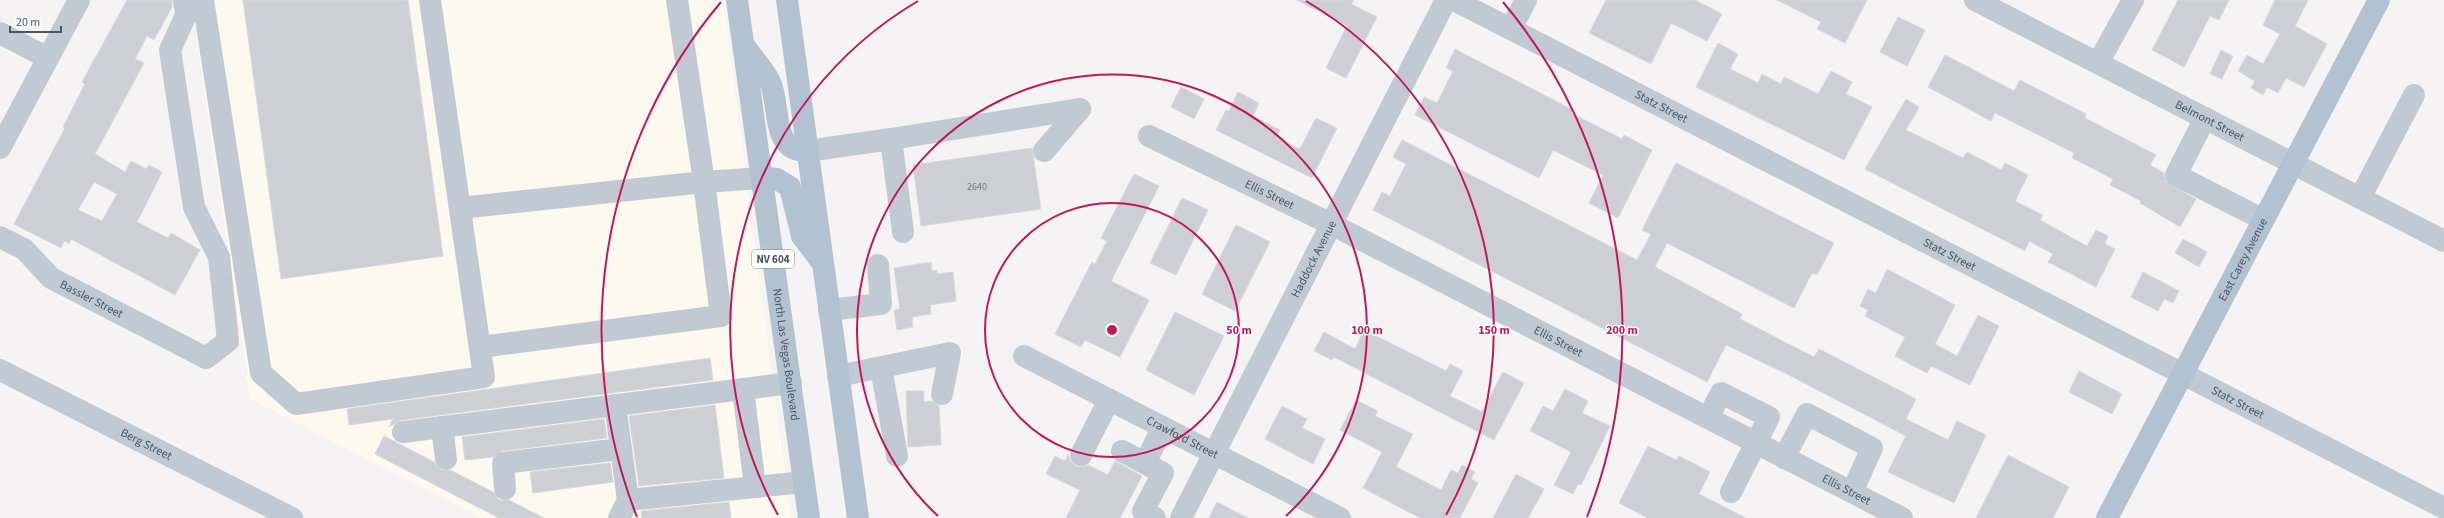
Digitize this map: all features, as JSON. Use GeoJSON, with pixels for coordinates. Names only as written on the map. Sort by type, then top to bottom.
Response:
{"type":"FeatureCollection","features":[{"type":"Feature","properties":{"kind":"main road","name":"North Las Vegas Boulevard"},"geometry":{"type":"LineString","coordinates":[[737,0],[809,518]]}},
{"type":"Feature","properties":{"kind":"main road"},"geometry":{"type":"LineString","coordinates":[[787,0],[858,518]]}},
{"type":"Feature","properties":{"kind":"main road","name":"East Carey Avenue"},"geometry":{"type":"LineString","coordinates":[[2107,518],[2262,219],[2379,0]]}},
{"type":"Feature","properties":{"kind":"main road"},"geometry":{"type":"LineString","coordinates":[[743,44],[770,83],[782,135],[786,144],[796,151],[807,151]]}},
{"type":"Feature","properties":{"kind":"main road"},"geometry":{"type":"LineString","coordinates":[[762,178],[777,179],[790,187],[802,236],[822,262]]}},
{"type":"Feature","properties":{"kind":"street"},"geometry":{"type":"LineString","coordinates":[[0,148],[79,0]]}},
{"type":"Feature","properties":{"kind":"street","name":"Bassler Street"},"geometry":{"type":"LineString","coordinates":[[0,237],[24,249],[51,278],[206,358],[228,341],[220,257],[194,207],[170,50],[186,15],[184,0]]}},
{"type":"Feature","properties":{"kind":"street"},"geometry":{"type":"LineString","coordinates":[[203,0],[261,373],[296,404],[484,377],[430,0]]}},
{"type":"Feature","properties":{"kind":"street"},"geometry":{"type":"LineString","coordinates":[[480,347],[721,316],[704,182],[677,0]]}},
{"type":"Feature","properties":{"kind":"street","name":"Haddock Avenue"},"geometry":{"type":"LineString","coordinates":[[1181,518],[1446,0]]}},
{"type":"Feature","properties":{"kind":"street","name":"Statz Street"},"geometry":{"type":"LineString","coordinates":[[1454,0],[2182,372],[2444,508]]}},
{"type":"Feature","properties":{"kind":"street"},"geometry":{"type":"LineString","coordinates":[[1511,29],[1526,0]]}},
{"type":"Feature","properties":{"kind":"street","name":"Belmont Street"},"geometry":{"type":"LineString","coordinates":[[1975,0],[2444,241]]}},
{"type":"Feature","properties":{"kind":"street"},"geometry":{"type":"LineString","coordinates":[[2098,64],[2133,0]]}},
{"type":"Feature","properties":{"kind":"street"},"geometry":{"type":"LineString","coordinates":[[0,33],[48,58]]}},
{"type":"Feature","properties":{"kind":"street"},"geometry":{"type":"LineString","coordinates":[[2360,198],[2414,95]]}},
{"type":"Feature","properties":{"kind":"street"},"geometry":{"type":"LineString","coordinates":[[807,151],[1038,116]]}},
{"type":"Feature","properties":{"kind":"street"},"geometry":{"type":"LineString","coordinates":[[2204,118],[2176,175],[2262,219]]}},
{"type":"Feature","properties":{"kind":"street","name":"Ellis Street"},"geometry":{"type":"LineString","coordinates":[[1149,136],[1331,224],[1852,492],[1870,511],[1902,518]]}},
{"type":"Feature","properties":{"kind":"street"},"geometry":{"type":"LineString","coordinates":[[891,139],[903,232]]}},
{"type":"Feature","properties":{"kind":"street"},"geometry":{"type":"LineString","coordinates":[[460,208],[704,182],[762,178]]}},
{"type":"Feature","properties":{"kind":"street"},"geometry":{"type":"LineString","coordinates":[[829,310],[881,304],[878,265]]}},
{"type":"Feature","properties":{"kind":"street"},"geometry":{"type":"LineString","coordinates":[[838,376],[950,353],[942,394]]}},
{"type":"Feature","properties":{"kind":"street","name":"Crawford Street"},"geometry":{"type":"LineString","coordinates":[[1024,356],[1340,518]]}},
{"type":"Feature","properties":{"kind":"street"},"geometry":{"type":"LineString","coordinates":[[881,368],[896,456]]}},
{"type":"Feature","properties":{"kind":"street","name":"Berg Street"},"geometry":{"type":"LineString","coordinates":[[0,370],[292,518]]}},
{"type":"Feature","properties":{"kind":"street"},"geometry":{"type":"LineString","coordinates":[[403,432],[791,383]]}},
{"type":"Feature","properties":{"kind":"street"},"geometry":{"type":"LineString","coordinates":[[743,389],[755,487]]}},
{"type":"Feature","properties":{"kind":"street"},"geometry":{"type":"LineString","coordinates":[[1708,418],[1721,393],[1769,417],[1731,492]]}},
{"type":"Feature","properties":{"kind":"street"},"geometry":{"type":"LineString","coordinates":[[1081,455],[1109,400]]}},
{"type":"Feature","properties":{"kind":"street"},"geometry":{"type":"LineString","coordinates":[[616,405],[621,449],[623,509],[755,487],[804,482]]}},
{"type":"Feature","properties":{"kind":"street"},"geometry":{"type":"LineString","coordinates":[[1784,458],[1807,414],[1872,448],[1852,492]]}},
{"type":"Feature","properties":{"kind":"street"},"geometry":{"type":"LineString","coordinates":[[442,427],[446,459]]}},
{"type":"Feature","properties":{"kind":"street"},"geometry":{"type":"LineString","coordinates":[[1145,463],[1163,427]]}},
{"type":"Feature","properties":{"kind":"street"},"geometry":{"type":"LineString","coordinates":[[505,489],[503,464],[621,449]]}},
{"type":"Feature","properties":{"kind":"street"},"geometry":{"type":"LineString","coordinates":[[1122,451],[1163,473],[1143,511],[1155,518]]}},
{"type":"Feature","properties":{"kind":"shaded area"},"geometry":{"type":"Polygon","coordinates":[[[191,0],[723,0],[791,518],[482,518],[250,399],[191,0]]]}},
{"type":"Feature","properties":{"kind":"building"},"geometry":{"type":"Polygon","coordinates":[[[127,0],[172,0],[172,7],[154,40],[147,36],[135,59],[144,63],[95,154],[125,172],[131,161],[146,169],[149,165],[162,172],[137,222],[168,238],[171,233],[200,250],[175,295],[71,239],[69,243],[64,241],[61,248],[14,224],[65,128],[63,127],[85,84],[82,82],[127,0]],[[94,182],[78,210],[102,221],[117,194],[94,182]]]}},
{"type":"Feature","properties":{"kind":"building"},"geometry":{"type":"Polygon","coordinates":[[[243,0],[408,0],[443,256],[281,279],[243,0]]]}},
{"type":"Feature","properties":{"kind":"building"},"geometry":{"type":"Polygon","coordinates":[[[1297,0],[1354,0],[1351,4],[1377,17],[1346,78],[1326,68],[1347,26],[1297,0]]]}},
{"type":"Feature","properties":{"kind":"building"},"geometry":{"type":"Polygon","coordinates":[[[1606,0],[1695,0],[1722,14],[1707,41],[1671,23],[1651,64],[1589,33],[1606,0]]]}},
{"type":"Feature","properties":{"kind":"building"},"geometry":{"type":"Polygon","coordinates":[[[1777,0],[1867,0],[1845,43],[1817,29],[1821,22],[1777,0]]]}},
{"type":"Feature","properties":{"kind":"building"},"geometry":{"type":"Polygon","coordinates":[[[2178,0],[2229,0],[2219,20],[2210,16],[2184,67],[2152,50],[2178,0]]]}},
{"type":"Feature","properties":{"kind":"building"},"geometry":{"type":"Polygon","coordinates":[[[2275,0],[2308,0],[2295,26],[2327,44],[2304,87],[2286,78],[2278,93],[2267,87],[2263,95],[2251,88],[2255,81],[2238,71],[2247,55],[2263,64],[2280,34],[2263,25],[2275,0]]]}},
{"type":"Feature","properties":{"kind":"building"},"geometry":{"type":"Polygon","coordinates":[[[1898,17],[1925,30],[1907,66],[1880,52],[1898,17]]]}},
{"type":"Feature","properties":{"kind":"building"},"geometry":{"type":"Polygon","coordinates":[[[1718,43],[1738,54],[1730,69],[1758,83],[1762,74],[1781,84],[1784,77],[1818,94],[1831,71],[1852,82],[1846,94],[1872,107],[1844,160],[1696,87],[1718,43]]]}},
{"type":"Feature","properties":{"kind":"building"},"geometry":{"type":"Polygon","coordinates":[[[1455,49],[1573,110],[1571,113],[1622,139],[1624,135],[1652,150],[1618,218],[1589,203],[1603,175],[1553,150],[1539,178],[1415,115],[1424,97],[1437,103],[1453,71],[1446,68],[1455,49]]]}},
{"type":"Feature","properties":{"kind":"building"},"geometry":{"type":"Polygon","coordinates":[[[2221,50],[2233,56],[2222,79],[2210,74],[2221,50]]]}},
{"type":"Feature","properties":{"kind":"building"},"geometry":{"type":"Polygon","coordinates":[[[1945,55],[2014,91],[2020,80],[2086,114],[2085,118],[2156,155],[2150,165],[2164,173],[2166,182],[2196,199],[2180,227],[2140,203],[2141,201],[2110,185],[2113,179],[2072,158],[2074,153],[1995,113],[1991,121],[1928,87],[1945,55]]]}},
{"type":"Feature","properties":{"kind":"building"},"geometry":{"type":"Polygon","coordinates":[[[1181,87],[1204,99],[1194,119],[1171,107],[1181,87]]]}},
{"type":"Feature","properties":{"kind":"building"},"geometry":{"type":"Polygon","coordinates":[[[1238,92],[1259,103],[1253,116],[1280,130],[1276,137],[1300,149],[1316,118],[1337,128],[1312,178],[1216,130],[1226,110],[1229,111],[1238,92]]]}},
{"type":"Feature","properties":{"kind":"building"},"geometry":{"type":"Polygon","coordinates":[[[1906,99],[1919,107],[1906,130],[1963,158],[1967,152],[2001,170],[2005,163],[2028,175],[2015,201],[2043,215],[2040,220],[2087,246],[2096,230],[2108,236],[2105,244],[2115,249],[2096,287],[2048,262],[2053,254],[2029,241],[2025,251],[1865,169],[1906,99]]]}},
{"type":"Feature","properties":{"kind":"building"},"geometry":{"type":"Polygon","coordinates":[[[1402,140],[1637,260],[1651,234],[1642,230],[1676,163],[1834,243],[1817,275],[1812,273],[1794,308],[1667,243],[1655,267],[1742,314],[1740,319],[1814,357],[1819,349],[1916,399],[1906,419],[1948,440],[1957,421],[1986,435],[1954,503],[1888,472],[1906,436],[1785,373],[1726,345],[1707,382],[1373,210],[1382,192],[1390,196],[1406,164],[1393,157],[1402,140]]]}},
{"type":"Feature","properties":{"kind":"building"},"geometry":{"type":"Polygon","coordinates":[[[1032,148],[1041,209],[921,226],[913,165],[1032,148]]]}},
{"type":"Feature","properties":{"kind":"building"},"geometry":{"type":"Polygon","coordinates":[[[1134,174],[1159,186],[1111,281],[1149,300],[1120,357],[1085,340],[1081,347],[1055,334],[1092,262],[1095,264],[1107,241],[1101,238],[1134,174]]]}},
{"type":"Feature","properties":{"kind":"building"},"geometry":{"type":"Polygon","coordinates":[[[1182,198],[1208,210],[1176,275],[1150,263],[1182,198]]]}},
{"type":"Feature","properties":{"kind":"building"},"geometry":{"type":"Polygon","coordinates":[[[1236,225],[1270,242],[1235,311],[1202,294],[1236,225]]]}},
{"type":"Feature","properties":{"kind":"building"},"geometry":{"type":"Polygon","coordinates":[[[2183,239],[2207,252],[2199,267],[2175,253],[2183,239]]]}},
{"type":"Feature","properties":{"kind":"building"},"geometry":{"type":"Polygon","coordinates":[[[931,262],[932,271],[937,270],[937,274],[953,272],[956,301],[930,305],[931,314],[912,317],[913,327],[897,330],[894,310],[900,309],[894,268],[931,262]]]}},
{"type":"Feature","properties":{"kind":"building"},"geometry":{"type":"Polygon","coordinates":[[[1887,269],[1955,305],[1935,344],[1957,356],[1978,315],[1999,326],[1970,385],[1931,366],[1927,373],[1895,356],[1905,337],[1865,316],[1868,310],[1860,306],[1868,289],[1876,293],[1887,269]]]}},
{"type":"Feature","properties":{"kind":"building"},"geometry":{"type":"Polygon","coordinates":[[[2143,272],[2179,291],[2173,303],[2164,299],[2158,311],[2131,297],[2143,272]]]}},
{"type":"Feature","properties":{"kind":"building"},"geometry":{"type":"Polygon","coordinates":[[[1175,312],[1224,336],[1194,395],[1146,370],[1175,312]]]}},
{"type":"Feature","properties":{"kind":"building"},"geometry":{"type":"Polygon","coordinates":[[[1364,330],[1446,371],[1450,364],[1463,371],[1450,396],[1482,412],[1503,372],[1524,383],[1494,440],[1334,357],[1332,360],[1314,351],[1324,332],[1355,349],[1364,330]]]}},
{"type":"Feature","properties":{"kind":"building"},"geometry":{"type":"Polygon","coordinates":[[[710,358],[713,380],[401,420],[389,427],[393,419],[349,425],[347,409],[710,358]]]}},
{"type":"Feature","properties":{"kind":"building"},"geometry":{"type":"Polygon","coordinates":[[[2079,371],[2122,394],[2112,414],[2069,392],[2079,371]]]}},
{"type":"Feature","properties":{"kind":"building"},"geometry":{"type":"Polygon","coordinates":[[[1565,389],[1588,401],[1582,413],[1610,426],[1581,485],[1578,484],[1573,494],[1554,485],[1571,452],[1530,431],[1543,406],[1553,411],[1565,389]]]}},
{"type":"Feature","properties":{"kind":"building"},"geometry":{"type":"Polygon","coordinates":[[[906,391],[924,391],[924,402],[932,401],[939,406],[941,445],[908,447],[906,391]]]}},
{"type":"Feature","properties":{"kind":"building"},"geometry":{"type":"Polygon","coordinates":[[[1356,400],[1378,411],[1375,416],[1413,434],[1396,467],[1441,490],[1451,470],[1458,473],[1462,465],[1475,472],[1471,479],[1478,483],[1460,518],[1420,518],[1363,488],[1382,452],[1340,430],[1356,400]]]}},
{"type":"Feature","properties":{"kind":"building"},"geometry":{"type":"Polygon","coordinates":[[[715,405],[724,478],[639,486],[629,416],[715,405]]]}},
{"type":"Feature","properties":{"kind":"building"},"geometry":{"type":"Polygon","coordinates":[[[1282,406],[1307,419],[1302,428],[1325,439],[1313,464],[1265,439],[1282,406]]]}},
{"type":"Feature","properties":{"kind":"building"},"geometry":{"type":"Polygon","coordinates":[[[604,419],[607,438],[502,451],[493,457],[465,460],[462,437],[604,419]]]}},
{"type":"Feature","properties":{"kind":"building"},"geometry":{"type":"Polygon","coordinates":[[[384,436],[434,462],[441,470],[450,470],[493,492],[499,500],[509,500],[544,518],[499,518],[375,454],[384,436]]]}},
{"type":"Feature","properties":{"kind":"building"},"geometry":{"type":"Polygon","coordinates":[[[1648,446],[1676,460],[1679,456],[1710,472],[1699,494],[1746,518],[1648,518],[1619,503],[1648,446]]]}},
{"type":"Feature","properties":{"kind":"building"},"geometry":{"type":"Polygon","coordinates":[[[1068,455],[1071,462],[1076,466],[1082,467],[1088,465],[1108,475],[1115,461],[1142,476],[1120,518],[1066,518],[1080,490],[1046,474],[1055,456],[1065,461],[1068,455]]]}},
{"type":"Feature","properties":{"kind":"building"},"geometry":{"type":"Polygon","coordinates":[[[2008,455],[2069,487],[2053,518],[1976,518],[2008,455]]]}},
{"type":"Feature","properties":{"kind":"building"},"geometry":{"type":"Polygon","coordinates":[[[610,463],[613,482],[533,493],[530,472],[610,463]]]}},
{"type":"Feature","properties":{"kind":"building"},"geometry":{"type":"Polygon","coordinates":[[[1516,474],[1544,489],[1528,518],[1493,518],[1516,474]]]}},
{"type":"Feature","properties":{"kind":"building"},"geometry":{"type":"Polygon","coordinates":[[[729,502],[731,518],[642,518],[641,511],[729,502]]]}},
{"type":"Feature","properties":{"kind":"building"},"geometry":{"type":"Polygon","coordinates":[[[1217,502],[1248,518],[1209,518],[1217,502]]]}}]}
